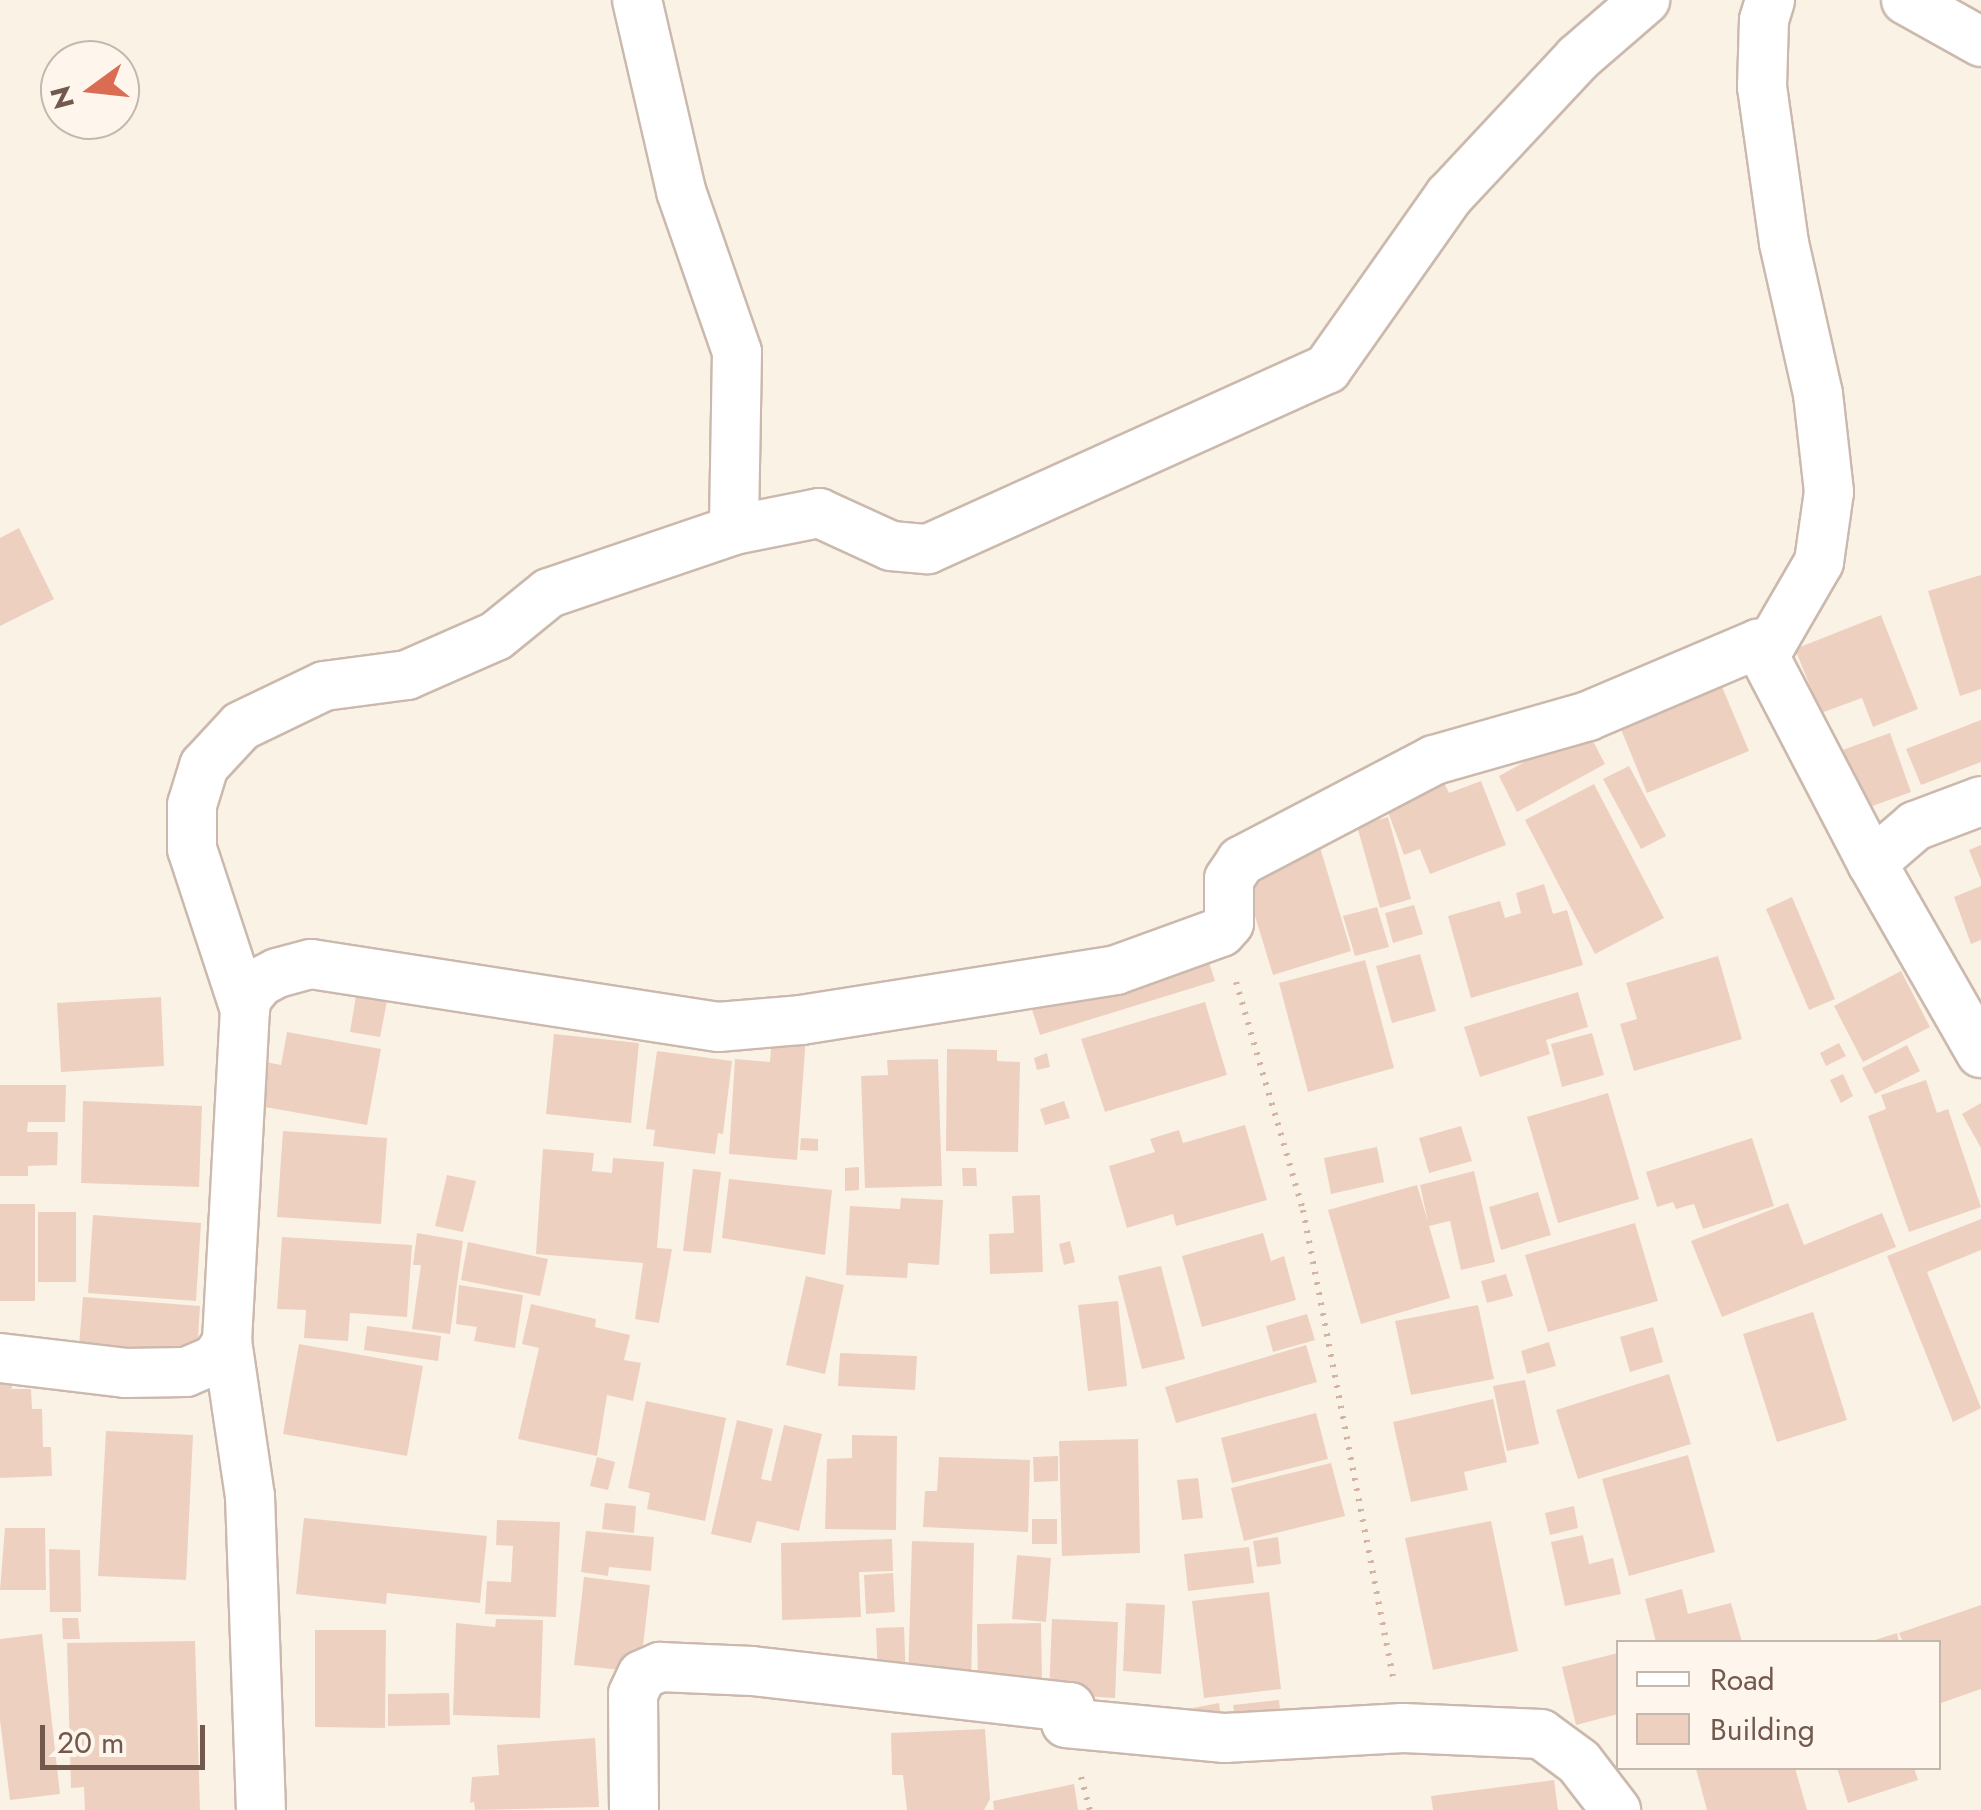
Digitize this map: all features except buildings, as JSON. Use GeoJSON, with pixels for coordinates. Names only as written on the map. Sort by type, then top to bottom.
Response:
{"type":"FeatureCollection","features":[{"type":"Feature","properties":{"kind":"street"},"geometry":{"type":"LineString","coordinates":[[637,0],[681,191],[737,352],[734,530]]}},
{"type":"Feature","properties":{"kind":"street"},"geometry":{"type":"LineString","coordinates":[[245,1010],[192,849],[192,806],[204,766],[240,726],[324,686],[407,676],[496,636],[549,593],[734,530],[819,513],[891,546],[928,549],[1327,369],[1448,196],[1578,58],[1645,0]]}},
{"type":"Feature","properties":{"kind":"street"},"geometry":{"type":"LineString","coordinates":[[261,1810],[250,1496],[226,1341],[245,1010],[248,998],[260,982],[311,964],[718,1027],[785,1022],[1116,970],[1221,932],[1230,918],[1228,879],[1241,861],[1434,760],[1588,716],[1758,644],[1772,642],[1818,562],[1829,492],[1818,394],[1784,242],[1762,88],[1764,20],[1770,0]]}},
{"type":"Feature","properties":{"kind":"street"},"geometry":{"type":"LineString","coordinates":[[1906,0],[1981,42]]}},
{"type":"Feature","properties":{"kind":"street"},"geometry":{"type":"LineString","coordinates":[[1758,644],[1872,863],[1981,1053]]}},
{"type":"Feature","properties":{"kind":"street"},"geometry":{"type":"LineString","coordinates":[[1872,863],[1915,826],[1981,800]]}},
{"type":"Feature","properties":{"kind":"street"},"geometry":{"type":"LineString","coordinates":[[0,1358],[125,1373],[186,1372],[214,1360],[226,1341]]}},
{"type":"Feature","properties":{"kind":"street"},"geometry":{"type":"LineString","coordinates":[[634,1810],[633,1694],[642,1675],[660,1667],[752,1670],[1052,1704],[1070,1707],[1066,1723],[1225,1738],[1404,1728],[1542,1734],[1579,1762],[1616,1810]]}},
{"type":"Feature","properties":{"kind":"path"},"geometry":{"type":"LineString","coordinates":[[1221,932],[1303,1210],[1404,1728]]}}]}
